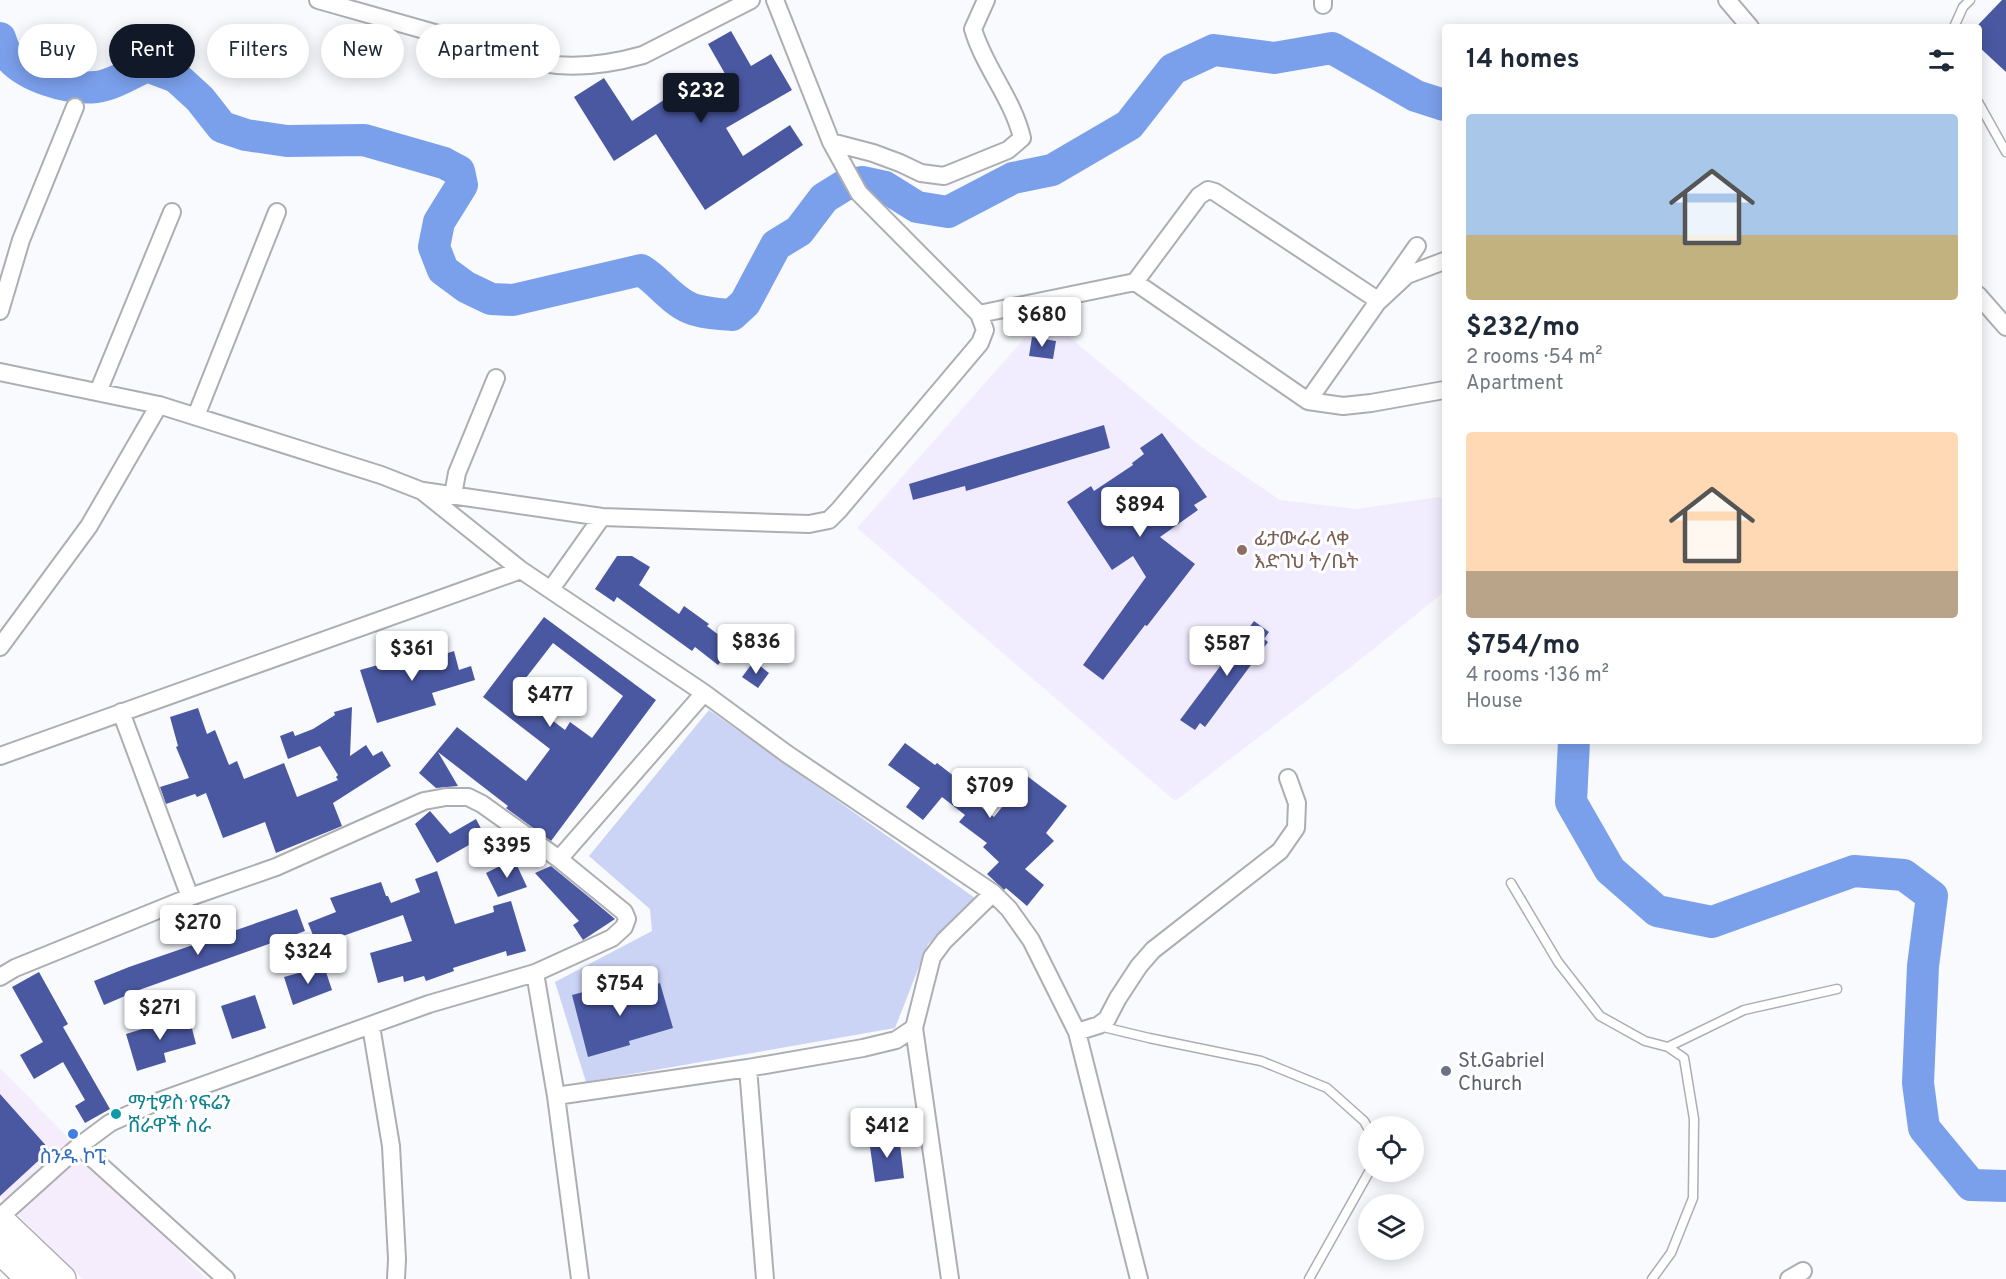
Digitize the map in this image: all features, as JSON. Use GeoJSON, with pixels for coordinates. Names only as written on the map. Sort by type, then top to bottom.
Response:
{"type":"FeatureCollection","features":[{"type":"Feature","properties":{"kind":"main road"},"geometry":{"type":"LineString","coordinates":[[0,1218],[62,1279]]}},
{"type":"Feature","properties":{"kind":"main road"},"geometry":{"type":"LineString","coordinates":[[0,1250],[30,1279]]}},
{"type":"Feature","properties":{"kind":"street"},"geometry":{"type":"LineString","coordinates":[[318,0],[541,63],[560,66],[623,61],[643,55],[751,0]]}},
{"type":"Feature","properties":{"kind":"street"},"geometry":{"type":"LineString","coordinates":[[0,372],[159,405],[381,475],[422,491],[602,517],[809,524],[829,520],[980,343],[985,330],[979,314],[859,193],[831,142],[775,0]]}},
{"type":"Feature","properties":{"kind":"street"},"geometry":{"type":"LineString","coordinates":[[831,142],[882,156],[921,173],[944,176],[1008,150],[1022,138],[1013,110],[973,29],[986,0]]}},
{"type":"Feature","properties":{"kind":"street"},"geometry":{"type":"LineString","coordinates":[[1727,0],[1747,24]]}},
{"type":"Feature","properties":{"kind":"street"},"geometry":{"type":"LineString","coordinates":[[0,311],[21,240],[75,107]]}},
{"type":"Feature","properties":{"kind":"street"},"geometry":{"type":"LineString","coordinates":[[979,314],[1135,282],[1199,195],[1208,190],[1215,192],[1379,301]]}},
{"type":"Feature","properties":{"kind":"street"},"geometry":{"type":"LineString","coordinates":[[98,392],[172,212]]}},
{"type":"Feature","properties":{"kind":"street"},"geometry":{"type":"LineString","coordinates":[[196,416],[277,212]]}},
{"type":"Feature","properties":{"kind":"street"},"geometry":{"type":"LineString","coordinates":[[1308,401],[1417,246]]}},
{"type":"Feature","properties":{"kind":"street"},"geometry":{"type":"LineString","coordinates":[[1379,301],[1407,275],[1442,262]]}},
{"type":"Feature","properties":{"kind":"street"},"geometry":{"type":"LineString","coordinates":[[1135,282],[1308,401],[1342,406],[1442,390]]}},
{"type":"Feature","properties":{"kind":"street"},"geometry":{"type":"LineString","coordinates":[[1982,300],[2006,327]]}},
{"type":"Feature","properties":{"kind":"street"},"geometry":{"type":"LineString","coordinates":[[453,495],[457,473],[496,378]]}},
{"type":"Feature","properties":{"kind":"street"},"geometry":{"type":"LineString","coordinates":[[0,647],[89,526],[159,405]]}},
{"type":"Feature","properties":{"kind":"street"},"geometry":{"type":"LineString","coordinates":[[422,491],[521,570],[704,693],[787,754],[993,893],[1008,909],[1030,940],[1077,1032],[1139,1279]]}},
{"type":"Feature","properties":{"kind":"street"},"geometry":{"type":"LineString","coordinates":[[551,589],[602,517]]}},
{"type":"Feature","properties":{"kind":"street"},"geometry":{"type":"LineString","coordinates":[[0,756],[521,570]]}},
{"type":"Feature","properties":{"kind":"street"},"geometry":{"type":"LineString","coordinates":[[559,859],[704,693]]}},
{"type":"Feature","properties":{"kind":"street"},"geometry":{"type":"LineString","coordinates":[[121,712],[190,897]]}},
{"type":"Feature","properties":{"kind":"street"},"geometry":{"type":"LineString","coordinates":[[1077,1032],[1099,1026],[1107,1018],[1139,966],[1153,950],[1280,851],[1296,828],[1297,803],[1288,777]]}},
{"type":"Feature","properties":{"kind":"street"},"geometry":{"type":"LineString","coordinates":[[0,977],[15,968],[190,897],[276,867],[424,801],[446,797],[468,797],[482,804],[559,859],[624,912],[627,919],[624,927],[612,938],[535,973],[429,1004],[154,1103],[110,1123],[79,1146],[0,1218]]}},
{"type":"Feature","properties":{"kind":"street"},"geometry":{"type":"LineString","coordinates":[[950,1279],[914,1028],[932,957],[944,940],[993,893]]}},
{"type":"Feature","properties":{"kind":"street"},"geometry":{"type":"LineString","coordinates":[[535,973],[556,1096],[580,1279]]}},
{"type":"Feature","properties":{"kind":"street"},"geometry":{"type":"LineString","coordinates":[[371,1026],[391,1146],[396,1279]]}},
{"type":"Feature","properties":{"kind":"street"},"geometry":{"type":"LineString","coordinates":[[556,1096],[748,1068],[862,1048],[896,1040],[914,1028]]}},
{"type":"Feature","properties":{"kind":"street"},"geometry":{"type":"LineString","coordinates":[[748,1068],[765,1279]]}},
{"type":"Feature","properties":{"kind":"street"},"geometry":{"type":"LineString","coordinates":[[79,1146],[226,1279]]}},
{"type":"Feature","properties":{"kind":"lane"},"geometry":{"type":"LineString","coordinates":[[1955,24],[1963,7],[1970,0]]}},
{"type":"Feature","properties":{"kind":"lane"},"geometry":{"type":"LineString","coordinates":[[1982,109],[2006,152]]}},
{"type":"Feature","properties":{"kind":"lane"},"geometry":{"type":"LineString","coordinates":[[1511,883],[1558,962],[1600,1016],[1645,1041],[1668,1047],[1684,1058],[1694,1119],[1693,1198],[1671,1253],[1652,1279]]}},
{"type":"Feature","properties":{"kind":"lane"},"geometry":{"type":"LineString","coordinates":[[1668,1047],[1743,1010],[1837,989]]}},
{"type":"Feature","properties":{"kind":"lane"},"geometry":{"type":"LineString","coordinates":[[1099,1026],[1261,1061],[1327,1088],[1358,1116]]}},
{"type":"Feature","properties":{"kind":"lane"},"geometry":{"type":"LineString","coordinates":[[1309,1279],[1363,1182]]}},
{"type":"Feature","properties":{"kind":"shaded area"},"geometry":{"type":"Polygon","coordinates":[[[1044,316],[1200,446],[1280,500],[1356,509],[1442,498],[1442,594],[1356,663],[1175,801],[857,528],[1044,316]]]}},
{"type":"Feature","properties":{"kind":"shaded area"},"geometry":{"type":"Polygon","coordinates":[[[709,710],[975,898],[928,944],[895,1028],[586,1082],[555,982],[652,931],[650,909],[589,856],[709,710]]]}},
{"type":"Feature","properties":{"kind":"shaded area"},"geometry":{"type":"Polygon","coordinates":[[[0,1068],[206,1279],[83,1279],[0,1197],[0,1068]]]}},
{"type":"Feature","properties":{"kind":"building"},"geometry":{"type":"Polygon","coordinates":[[[2002,0],[2006,0],[2006,72],[1982,50],[1982,24],[1979,24],[2002,0]]]}},
{"type":"Feature","properties":{"kind":"building"},"geometry":{"type":"Polygon","coordinates":[[[731,31],[751,66],[771,54],[792,90],[726,128],[743,156],[790,125],[803,145],[705,210],[656,134],[614,161],[574,97],[604,78],[632,121],[694,80],[703,94],[728,79],[708,44],[731,31]]]}},
{"type":"Feature","properties":{"kind":"building"},"geometry":{"type":"Polygon","coordinates":[[[1032,337],[1056,341],[1053,359],[1029,356],[1032,337]]]}},
{"type":"Feature","properties":{"kind":"building"},"geometry":{"type":"Polygon","coordinates":[[[1104,425],[1110,448],[966,491],[965,486],[913,500],[909,484],[1104,425]]]}},
{"type":"Feature","properties":{"kind":"building"},"geometry":{"type":"Polygon","coordinates":[[[1162,433],[1207,497],[1194,505],[1198,510],[1160,537],[1195,564],[1103,680],[1083,665],[1146,577],[1133,556],[1112,570],[1067,502],[1091,486],[1094,491],[1133,465],[1132,463],[1144,454],[1140,448],[1162,433]]]}},
{"type":"Feature","properties":{"kind":"building"},"geometry":{"type":"Polygon","coordinates":[[[617,556],[632,556],[650,567],[639,585],[679,614],[684,606],[709,624],[707,626],[733,646],[718,665],[695,647],[692,651],[617,597],[614,602],[595,589],[617,556]]]}},
{"type":"Feature","properties":{"kind":"building"},"geometry":{"type":"Polygon","coordinates":[[[544,617],[656,700],[551,841],[506,808],[508,806],[438,752],[458,786],[436,788],[419,773],[457,727],[526,781],[550,749],[483,697],[544,617]],[[553,643],[515,692],[565,730],[570,722],[592,738],[623,696],[553,643]]]}},
{"type":"Feature","properties":{"kind":"building"},"geometry":{"type":"Polygon","coordinates":[[[1254,621],[1269,632],[1264,639],[1268,642],[1205,727],[1200,723],[1195,730],[1180,720],[1254,621]]]}},
{"type":"Feature","properties":{"kind":"building"},"geometry":{"type":"Polygon","coordinates":[[[442,643],[445,654],[454,651],[459,670],[471,666],[475,680],[432,693],[436,705],[377,723],[360,670],[428,651],[427,647],[442,643]]]}},
{"type":"Feature","properties":{"kind":"building"},"geometry":{"type":"Polygon","coordinates":[[[754,661],[769,673],[758,688],[742,677],[754,661]]]}},
{"type":"Feature","properties":{"kind":"building"},"geometry":{"type":"Polygon","coordinates":[[[352,707],[350,756],[366,745],[373,756],[382,751],[391,766],[333,803],[342,826],[276,853],[265,822],[223,838],[206,793],[197,797],[195,794],[166,804],[160,787],[189,778],[176,747],[178,746],[170,717],[198,708],[207,734],[215,730],[229,765],[237,761],[244,779],[284,763],[297,797],[338,780],[336,777],[338,775],[320,746],[288,759],[280,736],[293,731],[295,736],[313,729],[335,715],[334,712],[352,707]]]}},
{"type":"Feature","properties":{"kind":"building"},"geometry":{"type":"Polygon","coordinates":[[[905,743],[935,765],[937,763],[968,787],[963,793],[994,817],[1027,776],[1067,806],[1046,833],[1054,841],[1025,869],[1044,885],[1027,906],[1006,888],[1004,890],[987,874],[999,862],[983,847],[987,843],[959,822],[965,815],[942,797],[923,820],[906,807],[920,788],[888,765],[905,743]]]}},
{"type":"Feature","properties":{"kind":"building"},"geometry":{"type":"Polygon","coordinates":[[[430,811],[450,834],[476,819],[485,836],[437,863],[415,824],[430,811]]]}},
{"type":"Feature","properties":{"kind":"building"},"geometry":{"type":"Polygon","coordinates":[[[514,859],[527,887],[498,897],[486,873],[514,859]]]}},
{"type":"Feature","properties":{"kind":"building"},"geometry":{"type":"Polygon","coordinates":[[[551,866],[615,919],[583,940],[573,925],[579,921],[535,873],[551,866]]]}},
{"type":"Feature","properties":{"kind":"building"},"geometry":{"type":"Polygon","coordinates":[[[437,871],[455,924],[494,912],[493,906],[511,901],[526,951],[507,956],[506,951],[453,968],[454,971],[426,981],[424,976],[404,982],[403,976],[378,983],[370,953],[412,941],[403,915],[317,945],[308,923],[336,912],[330,898],[381,882],[391,903],[420,892],[415,879],[437,871]]]}},
{"type":"Feature","properties":{"kind":"building"},"geometry":{"type":"Polygon","coordinates":[[[297,909],[305,931],[139,990],[104,1005],[94,981],[297,909]]]}},
{"type":"Feature","properties":{"kind":"building"},"geometry":{"type":"Polygon","coordinates":[[[324,966],[332,990],[293,1005],[284,977],[324,966]]]}},
{"type":"Feature","properties":{"kind":"building"},"geometry":{"type":"Polygon","coordinates":[[[39,972],[68,1024],[63,1027],[110,1109],[85,1123],[75,1106],[85,1100],[63,1062],[34,1079],[20,1055],[43,1042],[12,987],[39,972]]]}},
{"type":"Feature","properties":{"kind":"building"},"geometry":{"type":"Polygon","coordinates":[[[660,983],[673,1028],[629,1041],[630,1045],[588,1057],[572,995],[613,984],[616,997],[660,983]]]}},
{"type":"Feature","properties":{"kind":"building"},"geometry":{"type":"Polygon","coordinates":[[[255,995],[266,1028],[232,1039],[221,1006],[255,995]]]}},
{"type":"Feature","properties":{"kind":"building"},"geometry":{"type":"Polygon","coordinates":[[[188,1013],[196,1044],[164,1053],[166,1062],[137,1071],[126,1034],[188,1013]]]}},
{"type":"Feature","properties":{"kind":"building"},"geometry":{"type":"Polygon","coordinates":[[[0,1094],[50,1150],[0,1196],[0,1094]]]}},
{"type":"Feature","properties":{"kind":"building"},"geometry":{"type":"Polygon","coordinates":[[[899,1136],[904,1178],[875,1182],[869,1140],[899,1136]]]}},
{"type":"Feature","properties":{"kind":"waterway"},"geometry":{"type":"LineString","coordinates":[[0,38],[5,51],[25,70],[61,84],[85,87],[102,86],[147,66],[176,77],[200,99],[222,127],[246,135],[287,141],[364,140],[444,163],[459,171],[462,185],[439,222],[434,247],[443,270],[466,287],[491,299],[513,300],[641,270],[690,308],[732,315],[745,303],[776,245],[799,231],[824,198],[845,185],[862,182],[885,187],[917,207],[948,212],[1013,178],[1052,170],[1129,125],[1173,69],[1214,50],[1274,58],[1332,48],[1416,96],[1442,104]]}},
{"type":"Feature","properties":{"kind":"waterway"},"geometry":{"type":"LineString","coordinates":[[1574,744],[1571,802],[1610,870],[1657,911],[1712,922],[1854,871],[1904,875],[1932,896],[1923,966],[1918,1083],[1924,1128],[1971,1185],[2006,1186]]}},
{"type":"Feature","properties":{"kind":"place","name":"ፊታውራሪ ላቀ እድገህ ት/ቤት"},"geometry":{"type":"Point","coordinates":[1242,550]}},
{"type":"Feature","properties":{"kind":"place","name":"St.Gabriel Church"},"geometry":{"type":"Point","coordinates":[1446,1071]}},
{"type":"Feature","properties":{"kind":"place","name":"ማቲዎስ የፍሬን ሸራዋች ስራ"},"geometry":{"type":"Point","coordinates":[116,1114]}},
{"type":"Feature","properties":{"kind":"place","name":"ስንዱ ኮፒ"},"geometry":{"type":"Point","coordinates":[73,1134]}}]}
